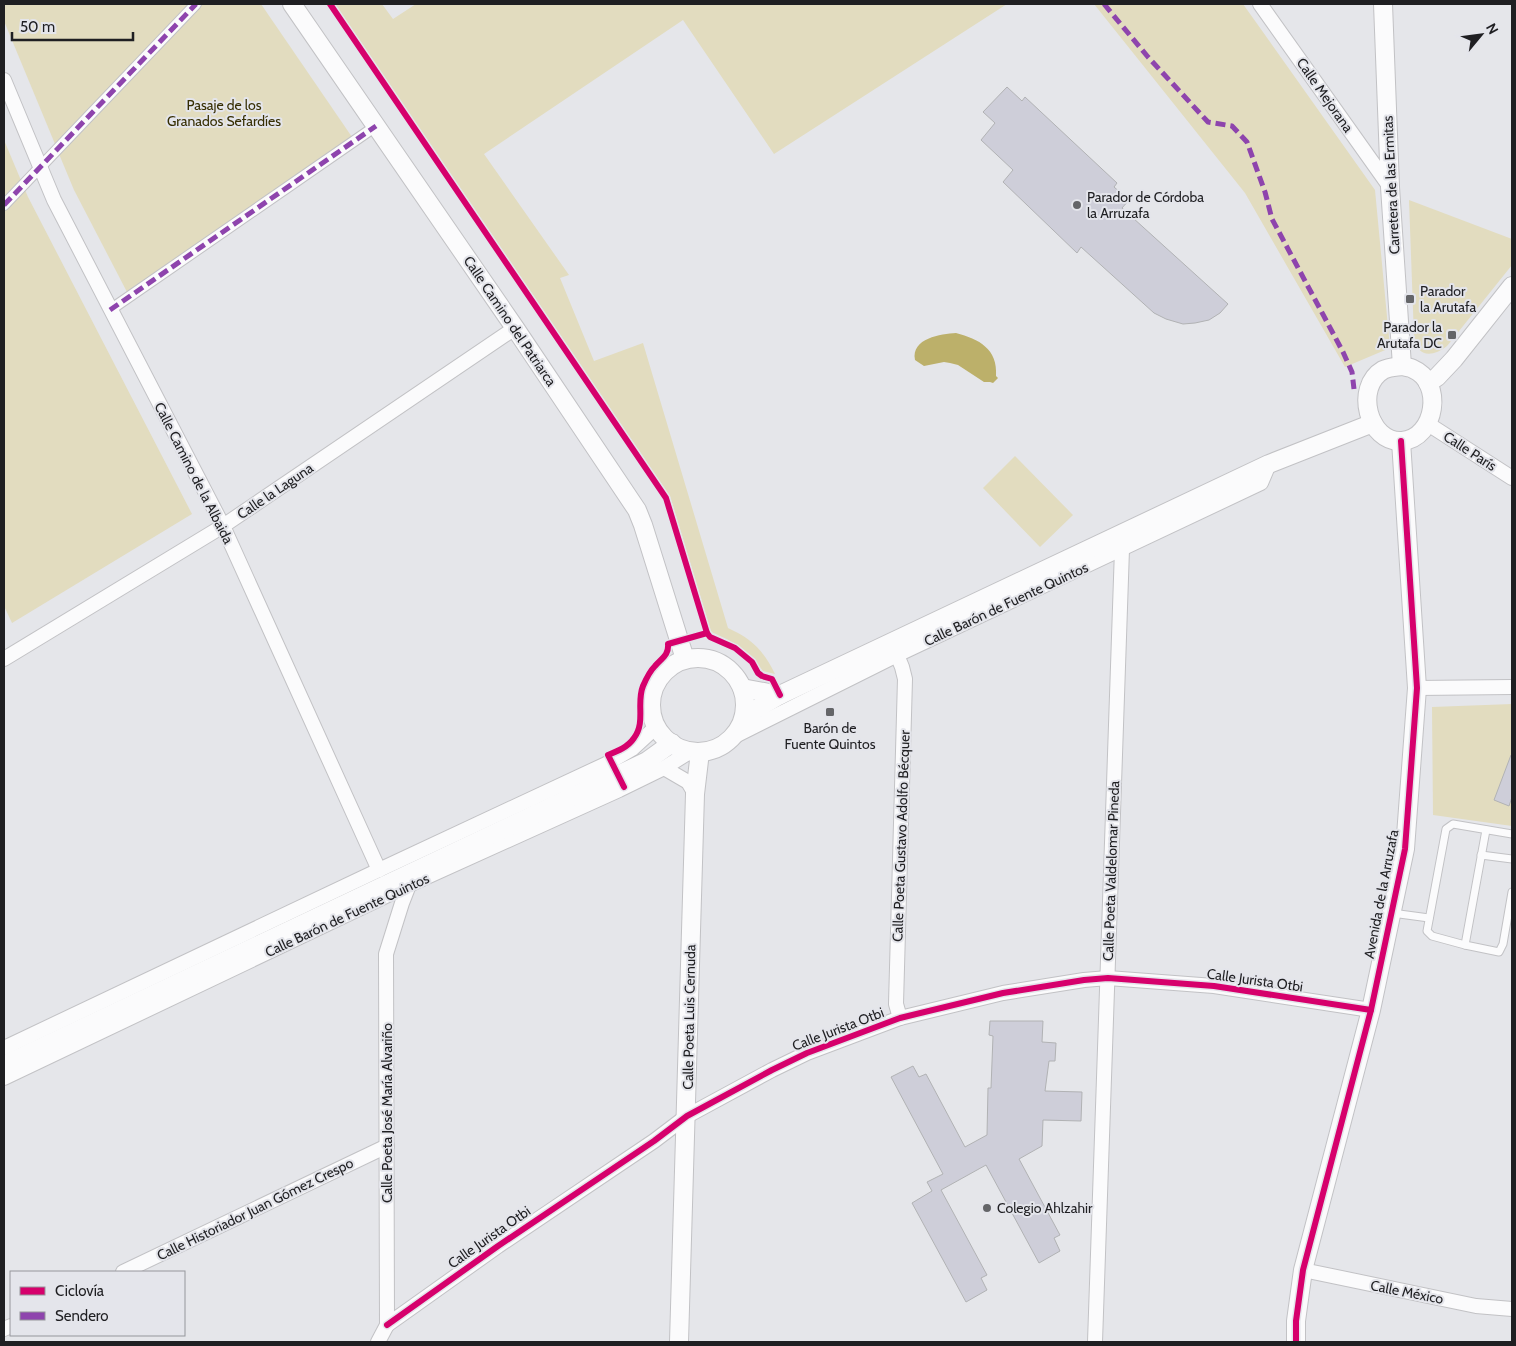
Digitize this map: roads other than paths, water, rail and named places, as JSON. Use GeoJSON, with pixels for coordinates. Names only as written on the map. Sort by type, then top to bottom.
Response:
{"type":"FeatureCollection","features":[{"type":"Feature","properties":{"kind":"street"},"geometry":{"type":"LineString","coordinates":[[4,205],[196,4]]}},
{"type":"Feature","properties":{"kind":"street","name":"Calle Camino del Patriarca"},"geometry":{"type":"LineString","coordinates":[[292,4],[515,328],[637,510],[685,659]]}},
{"type":"Feature","properties":{"kind":"street","name":"Calle Mejorana"},"geometry":{"type":"LineString","coordinates":[[1260,4],[1390,187]]}},
{"type":"Feature","properties":{"kind":"street","name":"Carretera de las Ermitas"},"geometry":{"type":"LineString","coordinates":[[1383,4],[1390,187],[1402,366]]}},
{"type":"Feature","properties":{"kind":"street","name":"Calle Camino de la Albaida"},"geometry":{"type":"LineString","coordinates":[[4,80],[54,200],[222,526],[379,870]]}},
{"type":"Feature","properties":{"kind":"street"},"geometry":{"type":"LineString","coordinates":[[110,310],[376,126]]}},
{"type":"Feature","properties":{"kind":"street"},"geometry":{"type":"LineString","coordinates":[[1428,383],[1437,377],[1454,359],[1512,286]]}},
{"type":"Feature","properties":{"kind":"street","name":"Calle la Laguna"},"geometry":{"type":"LineString","coordinates":[[4,658],[222,526],[515,328]]}},
{"type":"Feature","properties":{"kind":"street"},"geometry":{"type":"LineString","coordinates":[[1402,366],[1413,368],[1428,383],[1432,394],[1432,408],[1428,424],[1422,433],[1412,439],[1401,441],[1385,438],[1377,432],[1370,416],[1368,404],[1371,385],[1376,376],[1384,370],[1402,366]]}},
{"type":"Feature","properties":{"kind":"street","name":"Calle Barón de Fuente Quintos"},"geometry":{"type":"LineString","coordinates":[[744,716],[780,696],[1269,464],[1373,423]]}},
{"type":"Feature","properties":{"kind":"street","name":"Calle París"},"geometry":{"type":"LineString","coordinates":[[1428,424],[1512,478]]}},
{"type":"Feature","properties":{"kind":"street","name":"Avenida de la Arruzafa"},"geometry":{"type":"LineString","coordinates":[[1296,1342],[1296,1321],[1303,1270],[1371,1010],[1405,849],[1417,688],[1401,441]]}},
{"type":"Feature","properties":{"kind":"street","name":"Calle Barón de Fuente Quintos"},"geometry":{"type":"LineString","coordinates":[[733,736],[1261,483],[1269,464]]}},
{"type":"Feature","properties":{"kind":"street","name":"Calle Poeta Valdelomar Pineda"},"geometry":{"type":"LineString","coordinates":[[1095,1342],[1122,549]]}},
{"type":"Feature","properties":{"kind":"street","name":"Calle Poeta Gustavo Adolfo Bécquer"},"geometry":{"type":"LineString","coordinates":[[897,656],[905,679],[896,1004],[900,1018]]}},
{"type":"Feature","properties":{"kind":"street"},"geometry":{"type":"LineString","coordinates":[[685,659],[708,659],[722,664],[734,674],[742,688],[745,702],[744,716],[740,727],[733,736],[712,750],[695,751],[672,743],[663,736],[652,712],[652,697],[657,682],[666,670],[685,659]]}},
{"type":"Feature","properties":{"kind":"street"},"geometry":{"type":"LineString","coordinates":[[1417,688],[1512,687]]}},
{"type":"Feature","properties":{"kind":"street"},"geometry":{"type":"LineString","coordinates":[[742,688],[780,696]]}},
{"type":"Feature","properties":{"kind":"street","name":"Calle Barón de Fuente Quintos"},"geometry":{"type":"LineString","coordinates":[[4,1048],[606,764],[632,749],[657,726]]}},
{"type":"Feature","properties":{"kind":"street","name":"Calle Barón de Fuente Quintos"},"geometry":{"type":"LineString","coordinates":[[4,1065],[647,761],[672,743]]}},
{"type":"Feature","properties":{"kind":"street","name":"Calle Barón de Fuente Quintos"},"geometry":{"type":"LineString","coordinates":[[4,1078],[409,885],[664,768],[695,751]]}},
{"type":"Feature","properties":{"kind":"street","name":"Calle Poeta Luis Cernuda"},"geometry":{"type":"LineString","coordinates":[[679,1342],[687,1116],[695,751]]}},
{"type":"Feature","properties":{"kind":"street"},"geometry":{"type":"LineString","coordinates":[[664,768],[688,782],[695,794]]}},
{"type":"Feature","properties":{"kind":"street","name":"Calle Poeta José María Alvariño"},"geometry":{"type":"LineString","coordinates":[[378,1342],[387,1324],[386,954],[409,885]]}},
{"type":"Feature","properties":{"kind":"street","name":"Calle Jurista Otbi"},"geometry":{"type":"LineString","coordinates":[[387,1324],[498,1246],[654,1141],[687,1116],[807,1053],[900,1018],[1003,993],[1108,978],[1214,986],[1371,1010]]}},
{"type":"Feature","properties":{"kind":"street","name":"Calle Historiador Juan Gómez Crespo"},"geometry":{"type":"LineString","coordinates":[[125,1271],[386,1146]]}},
{"type":"Feature","properties":{"kind":"street","name":"Calle México"},"geometry":{"type":"LineString","coordinates":[[1303,1270],[1476,1306],[1512,1309]]}},
{"type":"Feature","properties":{"kind":"lane"},"geometry":{"type":"LineString","coordinates":[[1512,834],[1453,824],[1446,829],[1427,931],[1432,936],[1465,946],[1496,953],[1500,952],[1512,892]]}},
{"type":"Feature","properties":{"kind":"lane"},"geometry":{"type":"LineString","coordinates":[[1465,946],[1486,830]]}},
{"type":"Feature","properties":{"kind":"lane"},"geometry":{"type":"LineString","coordinates":[[1482,855],[1512,859]]}},
{"type":"Feature","properties":{"kind":"lane"},"geometry":{"type":"LineString","coordinates":[[1391,913],[1429,918]]}},
{"type":"Feature","properties":{"kind":"place","name":"Parador de Córdoba la Arruzafa"},"geometry":{"type":"Point","coordinates":[1077,205]}},
{"type":"Feature","properties":{"kind":"place","name":"Parador la Arutafa"},"geometry":{"type":"Point","coordinates":[1410,299]}},
{"type":"Feature","properties":{"kind":"place","name":"Parador la Arutafa DC"},"geometry":{"type":"Point","coordinates":[1452,335]}},
{"type":"Feature","properties":{"kind":"place","name":"Barón de Fuente Quintos"},"geometry":{"type":"Point","coordinates":[830,712]}},
{"type":"Feature","properties":{"kind":"place","name":"Colegio Ahlzahir"},"geometry":{"type":"Point","coordinates":[987,1208]}},
{"type":"Feature","properties":{"kind":"park label","name":"Pasaje de los Granados Sefardíes"},"geometry":{"type":"Point","coordinates":[224,114]}}]}
